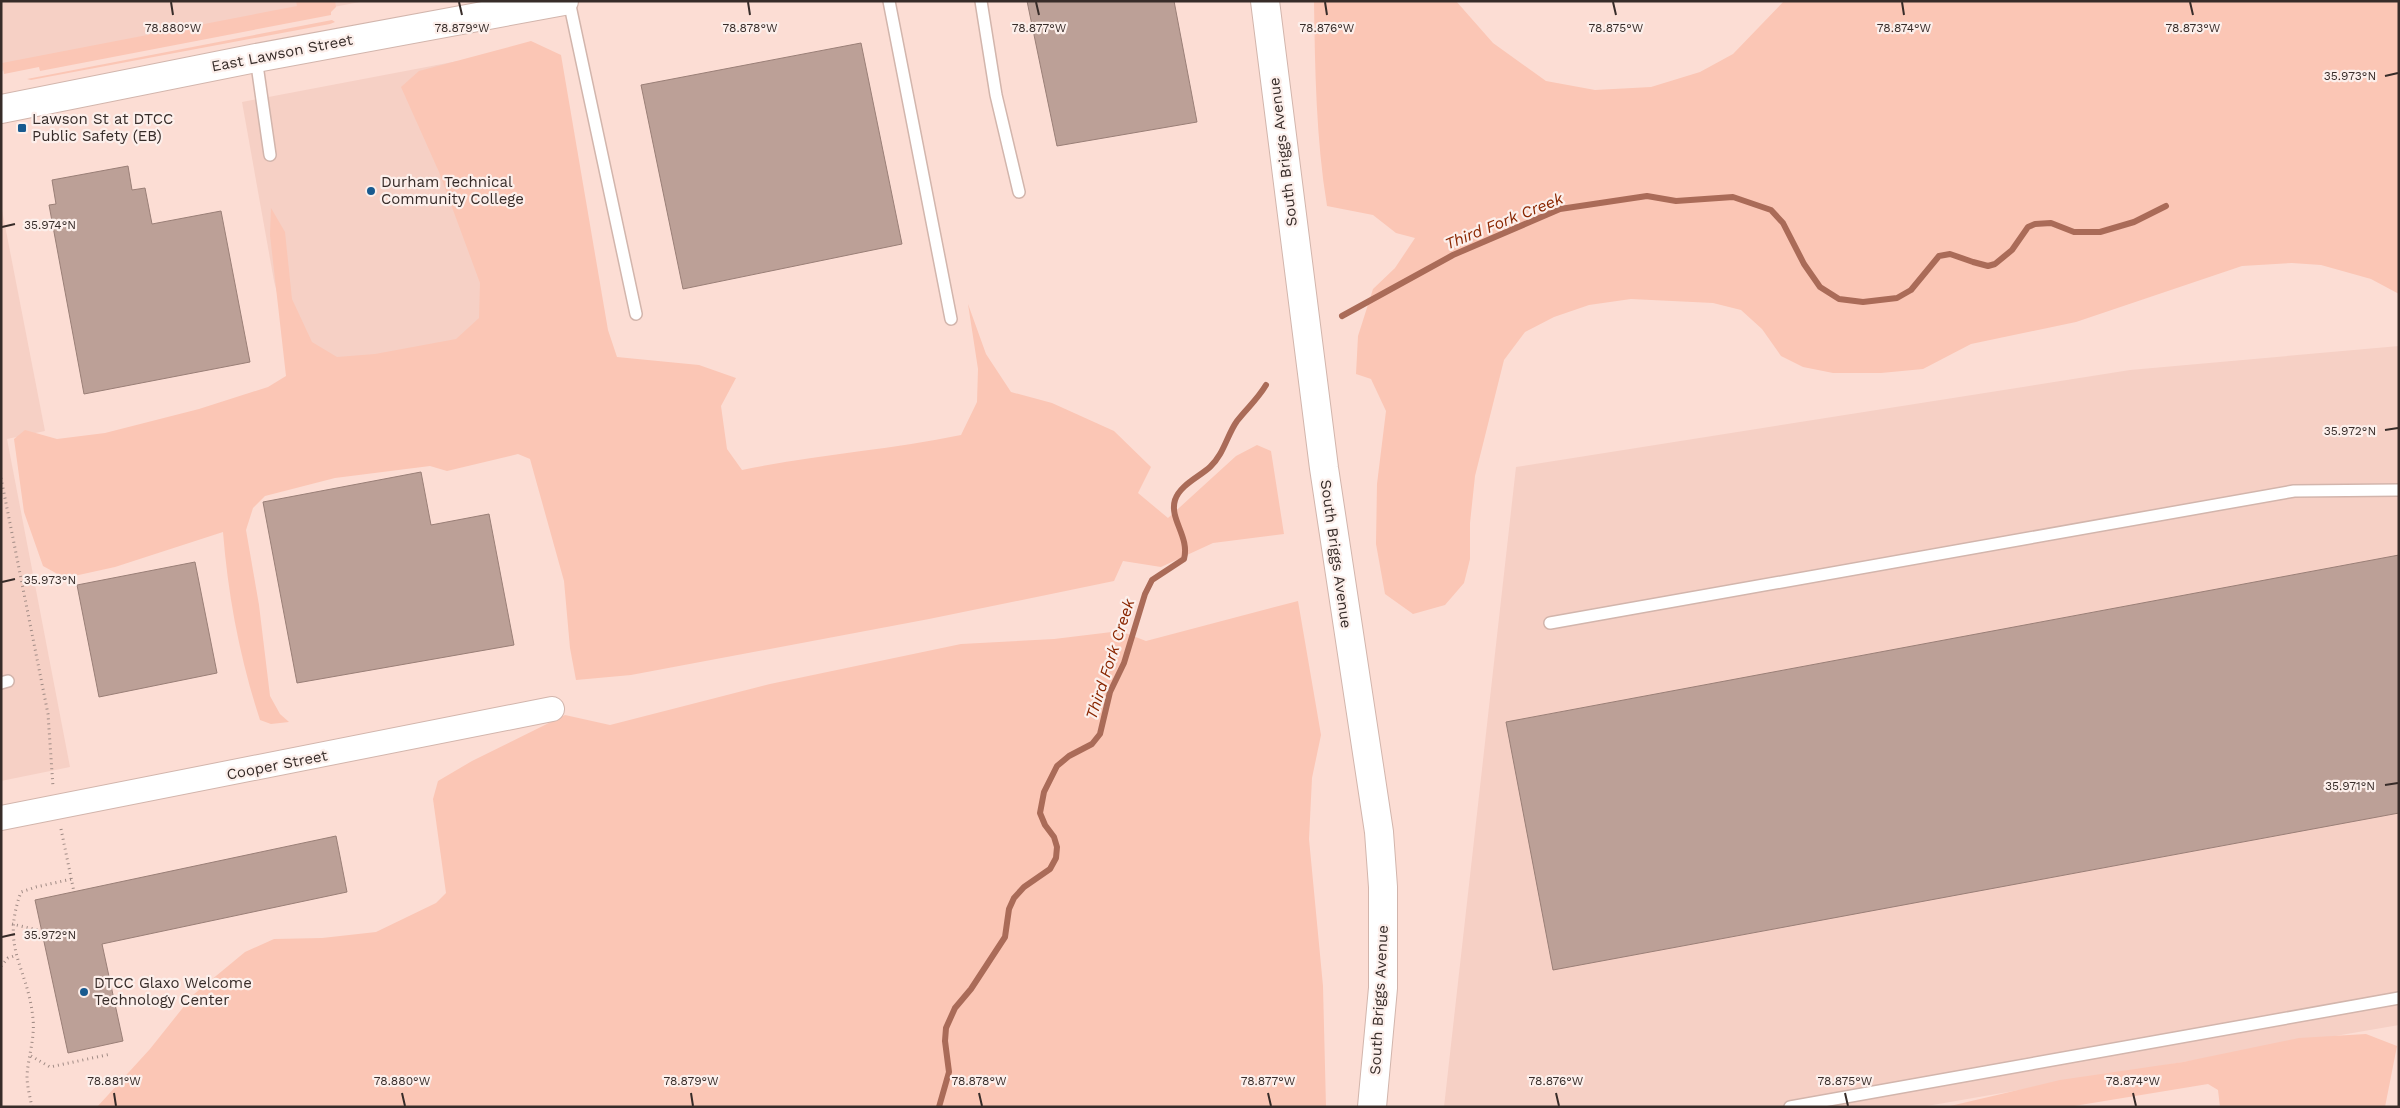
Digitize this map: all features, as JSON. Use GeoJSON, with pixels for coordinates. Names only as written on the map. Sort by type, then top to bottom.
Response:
{"type":"FeatureCollection","features":[{"type":"Feature","properties":{"kind":"street","name":"East Lawson Street"},"geometry":{"type":"LineString","coordinates":[[1,109],[495,8],[564,1]]}},
{"type":"Feature","properties":{"kind":"street","name":"South Briggs Avenue"},"geometry":{"type":"LineString","coordinates":[[1265,1],[1324,468],[1379,832],[1383,887],[1383,980],[1372,1107]]}},
{"type":"Feature","properties":{"kind":"street","name":"Cooper Street"},"geometry":{"type":"LineString","coordinates":[[1,818],[552,709]]}},
{"type":"Feature","properties":{"kind":"lane"},"geometry":{"type":"LineString","coordinates":[[569,1],[636,314]]}},
{"type":"Feature","properties":{"kind":"lane"},"geometry":{"type":"LineString","coordinates":[[889,1],[951,319]]}},
{"type":"Feature","properties":{"kind":"lane"},"geometry":{"type":"LineString","coordinates":[[981,1],[996,95],[1019,192]]}},
{"type":"Feature","properties":{"kind":"lane"},"geometry":{"type":"LineString","coordinates":[[256,58],[270,155]]}},
{"type":"Feature","properties":{"kind":"lane"},"geometry":{"type":"LineString","coordinates":[[1550,622],[2294,491],[2399,490]]}},
{"type":"Feature","properties":{"kind":"lane"},"geometry":{"type":"LineString","coordinates":[[1790,1107],[2399,998]]}},
{"type":"Feature","properties":{"kind":"path"},"geometry":{"type":"LineString","coordinates":[[1,478],[3,499],[48,714],[50,777],[54,796]]}},
{"type":"Feature","properties":{"kind":"path"},"geometry":{"type":"LineString","coordinates":[[60,823],[74,892]]}},
{"type":"Feature","properties":{"kind":"path"},"geometry":{"type":"LineString","coordinates":[[32,1107],[27,1077],[34,1021],[31,1002],[14,956],[12,924],[15,905],[21,892],[36,886],[72,879]]}},
{"type":"Feature","properties":{"kind":"path"},"geometry":{"type":"LineString","coordinates":[[12,924],[42,931]]}},
{"type":"Feature","properties":{"kind":"path"},"geometry":{"type":"LineString","coordinates":[[1,966],[8,958],[14,956]]}},
{"type":"Feature","properties":{"kind":"path"},"geometry":{"type":"LineString","coordinates":[[31,1056],[50,1067],[111,1054]]}},
{"type":"Feature","properties":{"kind":"shaded area"},"geometry":{"type":"Polygon","coordinates":[[[1,1],[365,1],[1,71],[1,1]]]}},
{"type":"Feature","properties":{"kind":"shaded area"},"geometry":{"type":"Polygon","coordinates":[[[296,1],[335,1],[336,7],[331,12],[331,15],[40,71],[39,67],[4,74],[2,63],[297,6],[296,1]]]}},
{"type":"Feature","properties":{"kind":"shaded area"},"geometry":{"type":"Polygon","coordinates":[[[1314,1],[1456,1],[1493,43],[1546,81],[1595,90],[1651,87],[1700,72],[1733,54],[1784,1],[2399,1],[2399,294],[2371,279],[2321,265],[2292,263],[2242,266],[2076,322],[1971,344],[1923,369],[1881,373],[1833,373],[1803,367],[1781,356],[1762,329],[1741,310],[1713,303],[1631,299],[1589,305],[1554,317],[1525,332],[1504,360],[1475,476],[1470,523],[1470,559],[1464,583],[1445,605],[1413,614],[1385,594],[1376,544],[1377,484],[1386,411],[1371,379],[1356,374],[1358,336],[1373,289],[1395,268],[1415,238],[1396,233],[1373,215],[1327,206],[1318,129],[1314,1]]]}},
{"type":"Feature","properties":{"kind":"shaded area"},"geometry":{"type":"Polygon","coordinates":[[[332,20],[335,22],[31,80],[27,79],[332,20]]]}},
{"type":"Feature","properties":{"kind":"shaded area"},"geometry":{"type":"Polygon","coordinates":[[[531,41],[561,55],[608,330],[617,357],[699,365],[736,378],[721,406],[727,449],[742,470],[961,435],[977,402],[978,369],[968,304],[986,354],[1011,392],[1052,403],[1114,431],[1151,467],[1138,493],[1168,518],[1236,456],[1257,445],[1271,451],[1284,534],[1213,543],[1161,567],[1123,561],[1114,581],[929,619],[631,675],[576,680],[570,648],[564,581],[530,459],[518,454],[447,471],[430,466],[335,478],[265,496],[253,508],[246,530],[259,605],[270,696],[280,714],[289,722],[271,724],[260,720],[246,674],[228,580],[223,532],[115,567],[65,578],[43,566],[24,512],[14,439],[25,430],[57,439],[105,433],[199,409],[268,387],[286,376],[270,235],[271,208],[285,232],[292,299],[312,342],[337,357],[375,354],[456,339],[479,318],[480,283],[439,172],[401,87],[419,71],[531,41]]]}},
{"type":"Feature","properties":{"kind":"shaded area","name":"Durham Technical Community College"},"geometry":{"type":"Polygon","coordinates":[[[458,61],[512,342],[300,382],[274,281],[242,102],[458,61]]]}},
{"type":"Feature","properties":{"kind":"shaded area"},"geometry":{"type":"Polygon","coordinates":[[[1,205],[45,431],[7,439],[70,767],[1,781],[1,205]]]}},
{"type":"Feature","properties":{"kind":"shaded area"},"geometry":{"type":"Polygon","coordinates":[[[2399,346],[2399,1025],[1921,1107],[1444,1107],[1516,467],[2130,370],[2399,346]]]}},
{"type":"Feature","properties":{"kind":"shaded area"},"geometry":{"type":"Polygon","coordinates":[[[1298,601],[1321,735],[1312,778],[1309,839],[1323,986],[1326,1107],[97,1107],[150,1049],[193,995],[245,952],[274,939],[322,938],[376,932],[436,903],[446,893],[433,799],[438,781],[472,761],[565,715],[610,725],[770,684],[961,644],[1054,639],[1120,631],[1146,641],[1298,601]]]}},
{"type":"Feature","properties":{"kind":"shaded area"},"geometry":{"type":"Polygon","coordinates":[[[2366,1034],[2397,1046],[2385,1107],[2220,1107],[2218,1090],[2208,1084],[2068,1107],[1946,1107],[2060,1080],[2183,1062],[2299,1038],[2366,1034]]]}},
{"type":"Feature","properties":{"kind":"building"},"geometry":{"type":"Polygon","coordinates":[[[1027,1],[1174,1],[1197,122],[1057,146],[1027,1]]]}},
{"type":"Feature","properties":{"kind":"building"},"geometry":{"type":"Polygon","coordinates":[[[861,43],[902,244],[683,289],[641,85],[861,43]]]}},
{"type":"Feature","properties":{"kind":"building"},"geometry":{"type":"Polygon","coordinates":[[[128,166],[132,190],[145,188],[152,224],[221,211],[250,362],[84,394],[49,205],[56,204],[52,180],[128,166]]]}},
{"type":"Feature","properties":{"kind":"building"},"geometry":{"type":"Polygon","coordinates":[[[421,472],[431,525],[489,514],[514,645],[297,683],[263,502],[421,472]]]}},
{"type":"Feature","properties":{"kind":"building"},"geometry":{"type":"Polygon","coordinates":[[[2399,555],[2399,813],[1553,970],[1506,722],[2399,555]]]}},
{"type":"Feature","properties":{"kind":"building"},"geometry":{"type":"Polygon","coordinates":[[[195,562],[217,673],[99,697],[77,585],[195,562]]]}},
{"type":"Feature","properties":{"kind":"building","name":"DTCC Glaxo Welcome Technology Center"},"geometry":{"type":"Polygon","coordinates":[[[336,836],[347,892],[102,944],[123,1041],[68,1053],[35,900],[336,836]]]}},
{"type":"Feature","properties":{"kind":"waterway","name":"Third Fork Creek"},"geometry":{"type":"LineString","coordinates":[[1342,316],[1453,255],[1560,209],[1647,196],[1676,201],[1733,197],[1771,210],[1783,223],[1804,264],[1820,287],[1839,299],[1863,302],[1897,298],[1911,290],[1939,256],[1950,254],[1988,266],[1995,264],[2012,250],[2028,227],[2035,224],[2051,223],[2074,232],[2100,232],[2134,222],[2166,206]]}},
{"type":"Feature","properties":{"kind":"waterway","name":"Third Fork Creek"},"geometry":{"type":"LineString","coordinates":[[939,1107],[949,1072],[945,1041],[946,1028],[955,1008],[971,989],[1005,937],[1009,909],[1014,898],[1024,887],[1050,869],[1056,858],[1057,847],[1054,837],[1045,825],[1040,813],[1044,792],[1057,766],[1069,756],[1092,744],[1100,734],[1110,692],[1124,663],[1145,594],[1152,580],[1184,559],[1184,543],[1174,507],[1177,495],[1185,486],[1215,462],[1237,421],[1266,385]]}},
{"type":"Feature","properties":{"kind":"place","name":"Lawson St at DTCC Public Safety (EB)"},"geometry":{"type":"Point","coordinates":[22,128]}},
{"type":"Feature","properties":{"kind":"place","name":"Durham Technical Community College"},"geometry":{"type":"Point","coordinates":[371,191]}},
{"type":"Feature","properties":{"kind":"place","name":"DTCC Glaxo Welcome Technology Center"},"geometry":{"type":"Point","coordinates":[84,992]}}]}
